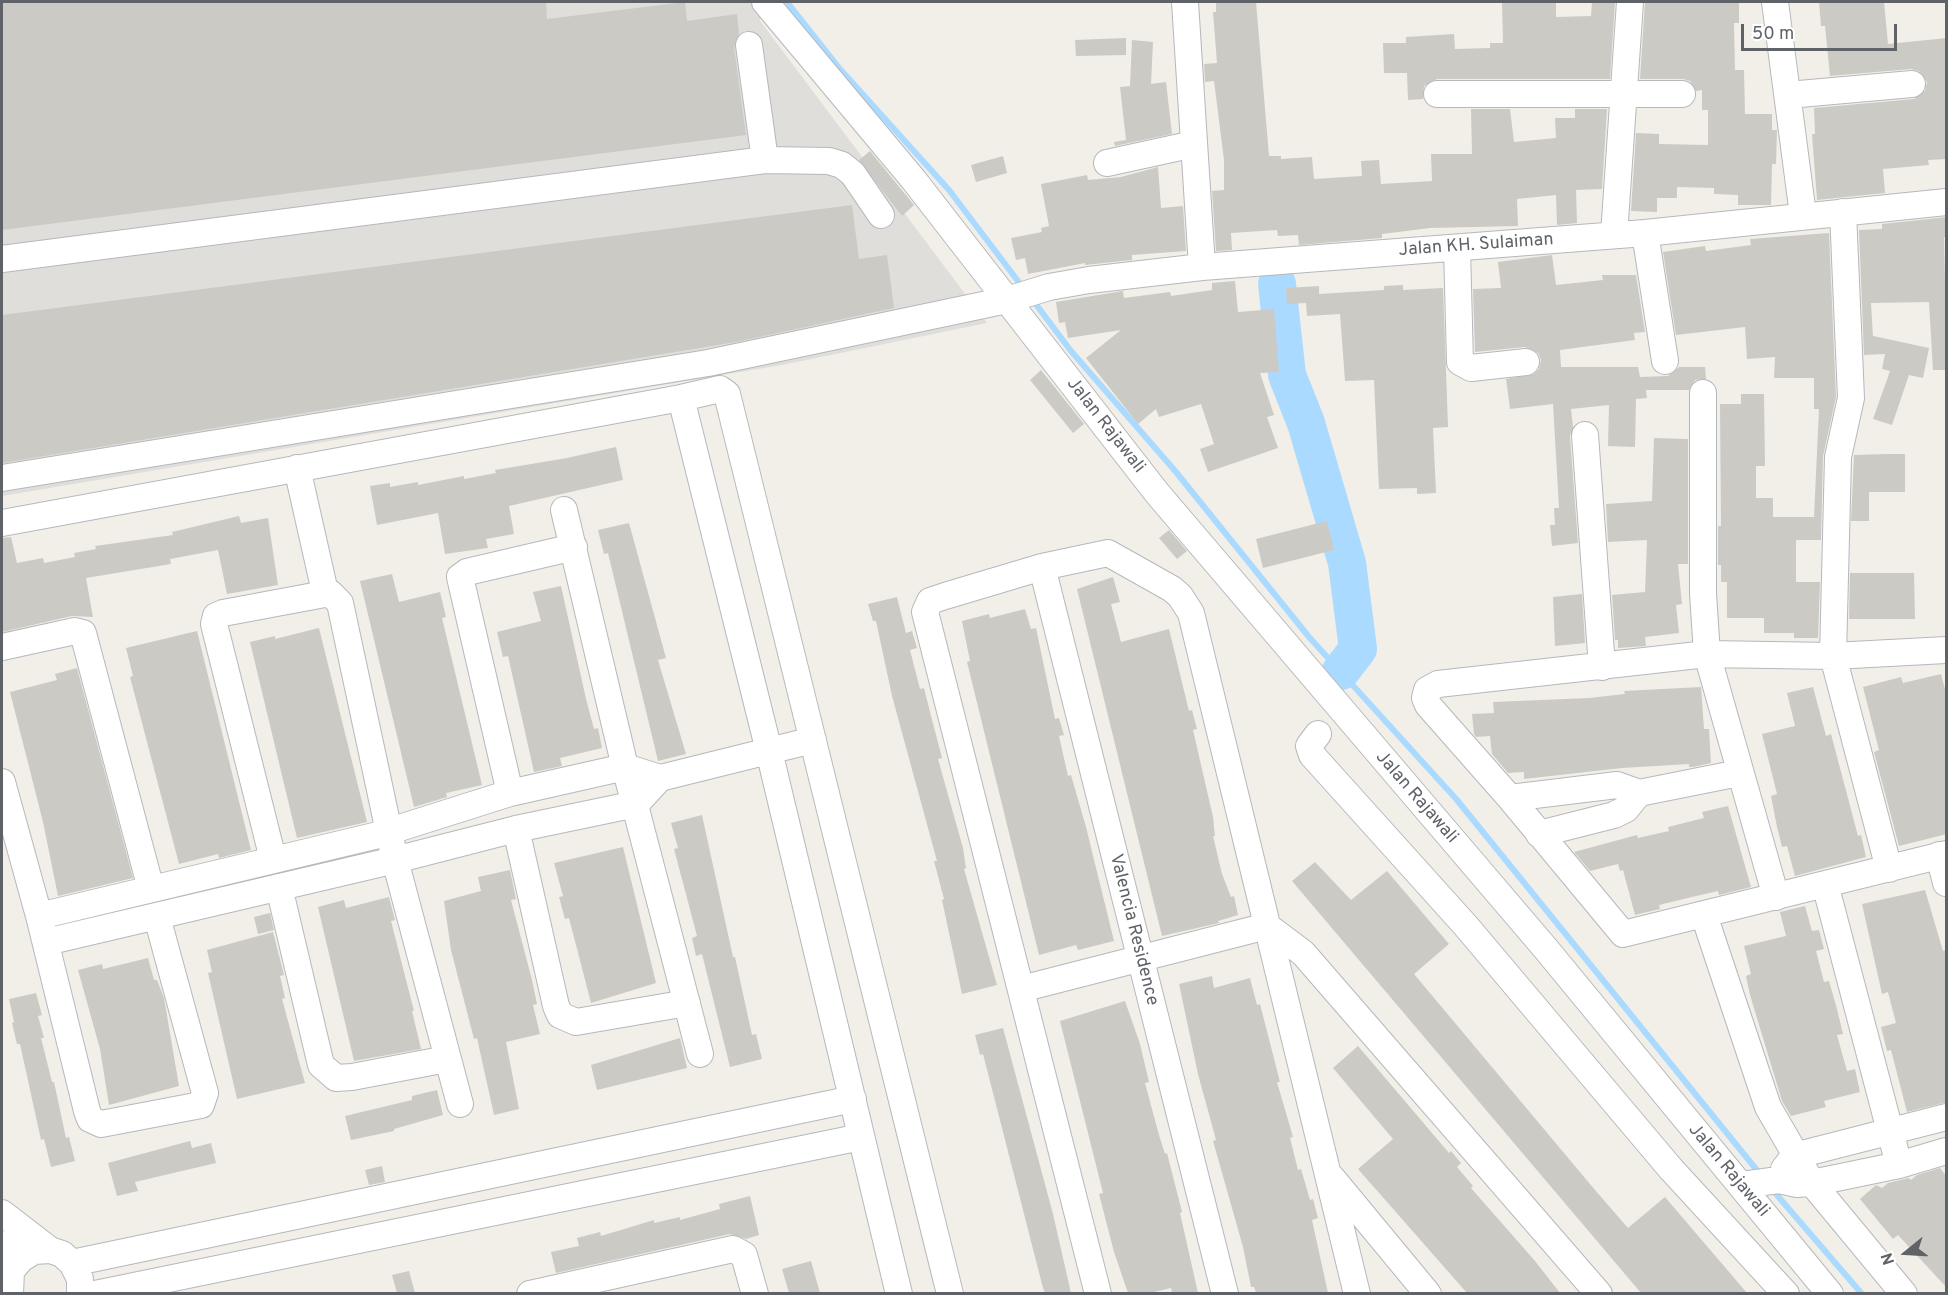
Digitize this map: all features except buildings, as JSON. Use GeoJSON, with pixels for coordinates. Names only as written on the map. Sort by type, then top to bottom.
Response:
{"type":"FeatureCollection","features":[{"type":"Feature","properties":{"kind":"street","name":"Jalan Rajawali"},"geometry":{"type":"LineString","coordinates":[[765,2],[913,179],[1022,295],[1157,492],[1546,950],[1761,1182],[1830,1293]]}},
{"type":"Feature","properties":{"kind":"street"},"geometry":{"type":"LineString","coordinates":[[1185,2],[1202,267]]}},
{"type":"Feature","properties":{"kind":"street"},"geometry":{"type":"LineString","coordinates":[[1614,236],[1630,2]]}},
{"type":"Feature","properties":{"kind":"street"},"geometry":{"type":"LineString","coordinates":[[1775,2],[1803,215]]}},
{"type":"Feature","properties":{"kind":"street"},"geometry":{"type":"LineString","coordinates":[[749,45],[765,160]]}},
{"type":"Feature","properties":{"kind":"street"},"geometry":{"type":"LineString","coordinates":[[1788,95],[1912,84]]}},
{"type":"Feature","properties":{"kind":"street"},"geometry":{"type":"LineString","coordinates":[[1437,94],[1682,94]]}},
{"type":"Feature","properties":{"kind":"street"},"geometry":{"type":"LineString","coordinates":[[1107,163],[1194,144]]}},
{"type":"Feature","properties":{"kind":"street"},"geometry":{"type":"LineString","coordinates":[[2,259],[765,160],[829,161],[842,165],[853,174],[881,215]]}},
{"type":"Feature","properties":{"kind":"street","name":"Jalan KH. Sulaiman"},"geometry":{"type":"LineString","coordinates":[[2,478],[708,363],[1089,280],[1202,267],[1614,236],[1947,202]]}},
{"type":"Feature","properties":{"kind":"street"},"geometry":{"type":"LineString","coordinates":[[1843,212],[1851,398],[1838,457],[1833,656],[1889,869]]}},
{"type":"Feature","properties":{"kind":"street"},"geometry":{"type":"LineString","coordinates":[[1644,233],[1665,361]]}},
{"type":"Feature","properties":{"kind":"street"},"geometry":{"type":"LineString","coordinates":[[1457,248],[1460,362],[1471,368],[1526,362]]}},
{"type":"Feature","properties":{"kind":"street"},"geometry":{"type":"LineString","coordinates":[[2,523],[720,389],[728,394],[950,1293]]}},
{"type":"Feature","properties":{"kind":"street"},"geometry":{"type":"LineString","coordinates":[[1702,393],[1702,594],[1707,654],[1776,897]]}},
{"type":"Feature","properties":{"kind":"street"},"geometry":{"type":"LineString","coordinates":[[681,398],[769,751],[899,1293]]}},
{"type":"Feature","properties":{"kind":"street"},"geometry":{"type":"LineString","coordinates":[[1585,435],[1602,667]]}},
{"type":"Feature","properties":{"kind":"street"},"geometry":{"type":"LineString","coordinates":[[297,468],[325,592]]}},
{"type":"Feature","properties":{"kind":"street"},"geometry":{"type":"LineString","coordinates":[[564,510],[625,767],[700,1054]]}},
{"type":"Feature","properties":{"kind":"street"},"geometry":{"type":"LineString","coordinates":[[510,793],[460,577],[467,572],[574,547]]}},
{"type":"Feature","properties":{"kind":"street"},"geometry":{"type":"LineString","coordinates":[[1098,1293],[925,612],[930,601],[1042,567],[1101,554],[1114,555],[1164,583],[1180,596],[1191,613],[1357,1293]]}},
{"type":"Feature","properties":{"kind":"street","name":"Valencia Residence"},"geometry":{"type":"LineString","coordinates":[[1042,567],[1225,1293]]}},
{"type":"Feature","properties":{"kind":"street"},"geometry":{"type":"LineString","coordinates":[[273,859],[214,624],[216,616],[223,613],[325,592],[334,595],[340,603],[394,860],[460,1104]]}},
{"type":"Feature","properties":{"kind":"street"},"geometry":{"type":"LineString","coordinates":[[2,647],[75,631],[83,633],[151,889]]}},
{"type":"Feature","properties":{"kind":"street"},"geometry":{"type":"LineString","coordinates":[[1947,650],[1833,656],[1707,654],[1438,684],[1427,690],[1425,698],[1428,705],[1623,934],[1943,854],[1947,883]]}},
{"type":"Feature","properties":{"kind":"street"},"geometry":{"type":"LineString","coordinates":[[1318,734],[1309,746],[1312,755],[1466,926],[1671,1169],[1786,1293]]}},
{"type":"Feature","properties":{"kind":"street"},"geometry":{"type":"LineString","coordinates":[[39,916],[389,832],[510,793],[625,767],[660,778],[813,740]]}},
{"type":"Feature","properties":{"kind":"street"},"geometry":{"type":"LineString","coordinates":[[1509,798],[1617,785],[1639,794],[1739,773]]}},
{"type":"Feature","properties":{"kind":"street"},"geometry":{"type":"LineString","coordinates":[[46,942],[516,829],[636,804],[660,778]]}},
{"type":"Feature","properties":{"kind":"street"},"geometry":{"type":"LineString","coordinates":[[2,782],[46,942],[90,1119],[101,1124],[201,1105],[205,1093],[157,917]]}},
{"type":"Feature","properties":{"kind":"street"},"geometry":{"type":"LineString","coordinates":[[1539,834],[1614,815],[1626,809],[1639,794]]}},
{"type":"Feature","properties":{"kind":"street"},"geometry":{"type":"LineString","coordinates":[[516,829],[556,1006],[560,1015],[576,1022],[687,1003]]}},
{"type":"Feature","properties":{"kind":"street"},"geometry":{"type":"LineString","coordinates":[[214,873],[223,901]]}},
{"type":"Feature","properties":{"kind":"street"},"geometry":{"type":"LineString","coordinates":[[1825,884],[1899,1165]]}},
{"type":"Feature","properties":{"kind":"street"},"geometry":{"type":"LineString","coordinates":[[279,887],[321,1065],[336,1078],[447,1059]]}},
{"type":"Feature","properties":{"kind":"street"},"geometry":{"type":"LineString","coordinates":[[1704,915],[1758,1084],[1794,1156],[1812,1183],[1904,1293]]}},
{"type":"Feature","properties":{"kind":"street"},"geometry":{"type":"LineString","coordinates":[[1021,989],[1267,926]]}},
{"type":"Feature","properties":{"kind":"street"},"geometry":{"type":"LineString","coordinates":[[1267,926],[1303,953],[1599,1293]]}},
{"type":"Feature","properties":{"kind":"street"},"geometry":{"type":"LineString","coordinates":[[72,1263],[853,1099]]}},
{"type":"Feature","properties":{"kind":"street"},"geometry":{"type":"LineString","coordinates":[[1761,1182],[1786,1165],[1794,1156],[1947,1117]]}},
{"type":"Feature","properties":{"kind":"street"},"geometry":{"type":"LineString","coordinates":[[94,1293],[861,1137]]}},
{"type":"Feature","properties":{"kind":"street"},"geometry":{"type":"LineString","coordinates":[[1761,1182],[1812,1183],[1899,1165],[1947,1152]]}},
{"type":"Feature","properties":{"kind":"street"},"geometry":{"type":"LineString","coordinates":[[1328,1173],[1428,1293]]}},
{"type":"Feature","properties":{"kind":"street"},"geometry":{"type":"LineString","coordinates":[[2,1213],[50,1250],[62,1254],[72,1263],[80,1279],[80,1293]]}},
{"type":"Feature","properties":{"kind":"street"},"geometry":{"type":"LineString","coordinates":[[530,1293],[627,1284],[733,1249],[744,1255],[755,1293]]}},
{"type":"Feature","properties":{"kind":"street"},"geometry":{"type":"LineString","coordinates":[[10,1293],[11,1251],[50,1250]]}},
{"type":"Feature","properties":{"kind":"shaded area"},"geometry":{"type":"Polygon","coordinates":[[[2,2],[761,2],[760,21],[987,323],[782,365],[2,496],[2,2]]]}},
{"type":"Feature","properties":{"kind":"waterway"},"geometry":{"type":"LineString","coordinates":[[787,2],[840,69],[949,190],[1024,289]]}},
{"type":"Feature","properties":{"kind":"waterway"},"geometry":{"type":"LineString","coordinates":[[1277,284],[1287,375],[1306,423],[1347,563],[1358,649],[1341,671]]}},
{"type":"Feature","properties":{"kind":"waterway"},"geometry":{"type":"LineString","coordinates":[[1032,299],[1071,351],[1176,472],[1309,637],[1457,800],[1760,1174]]}},
{"type":"Feature","properties":{"kind":"waterway"},"geometry":{"type":"LineString","coordinates":[[1770,1187],[1862,1294]]}}]}
